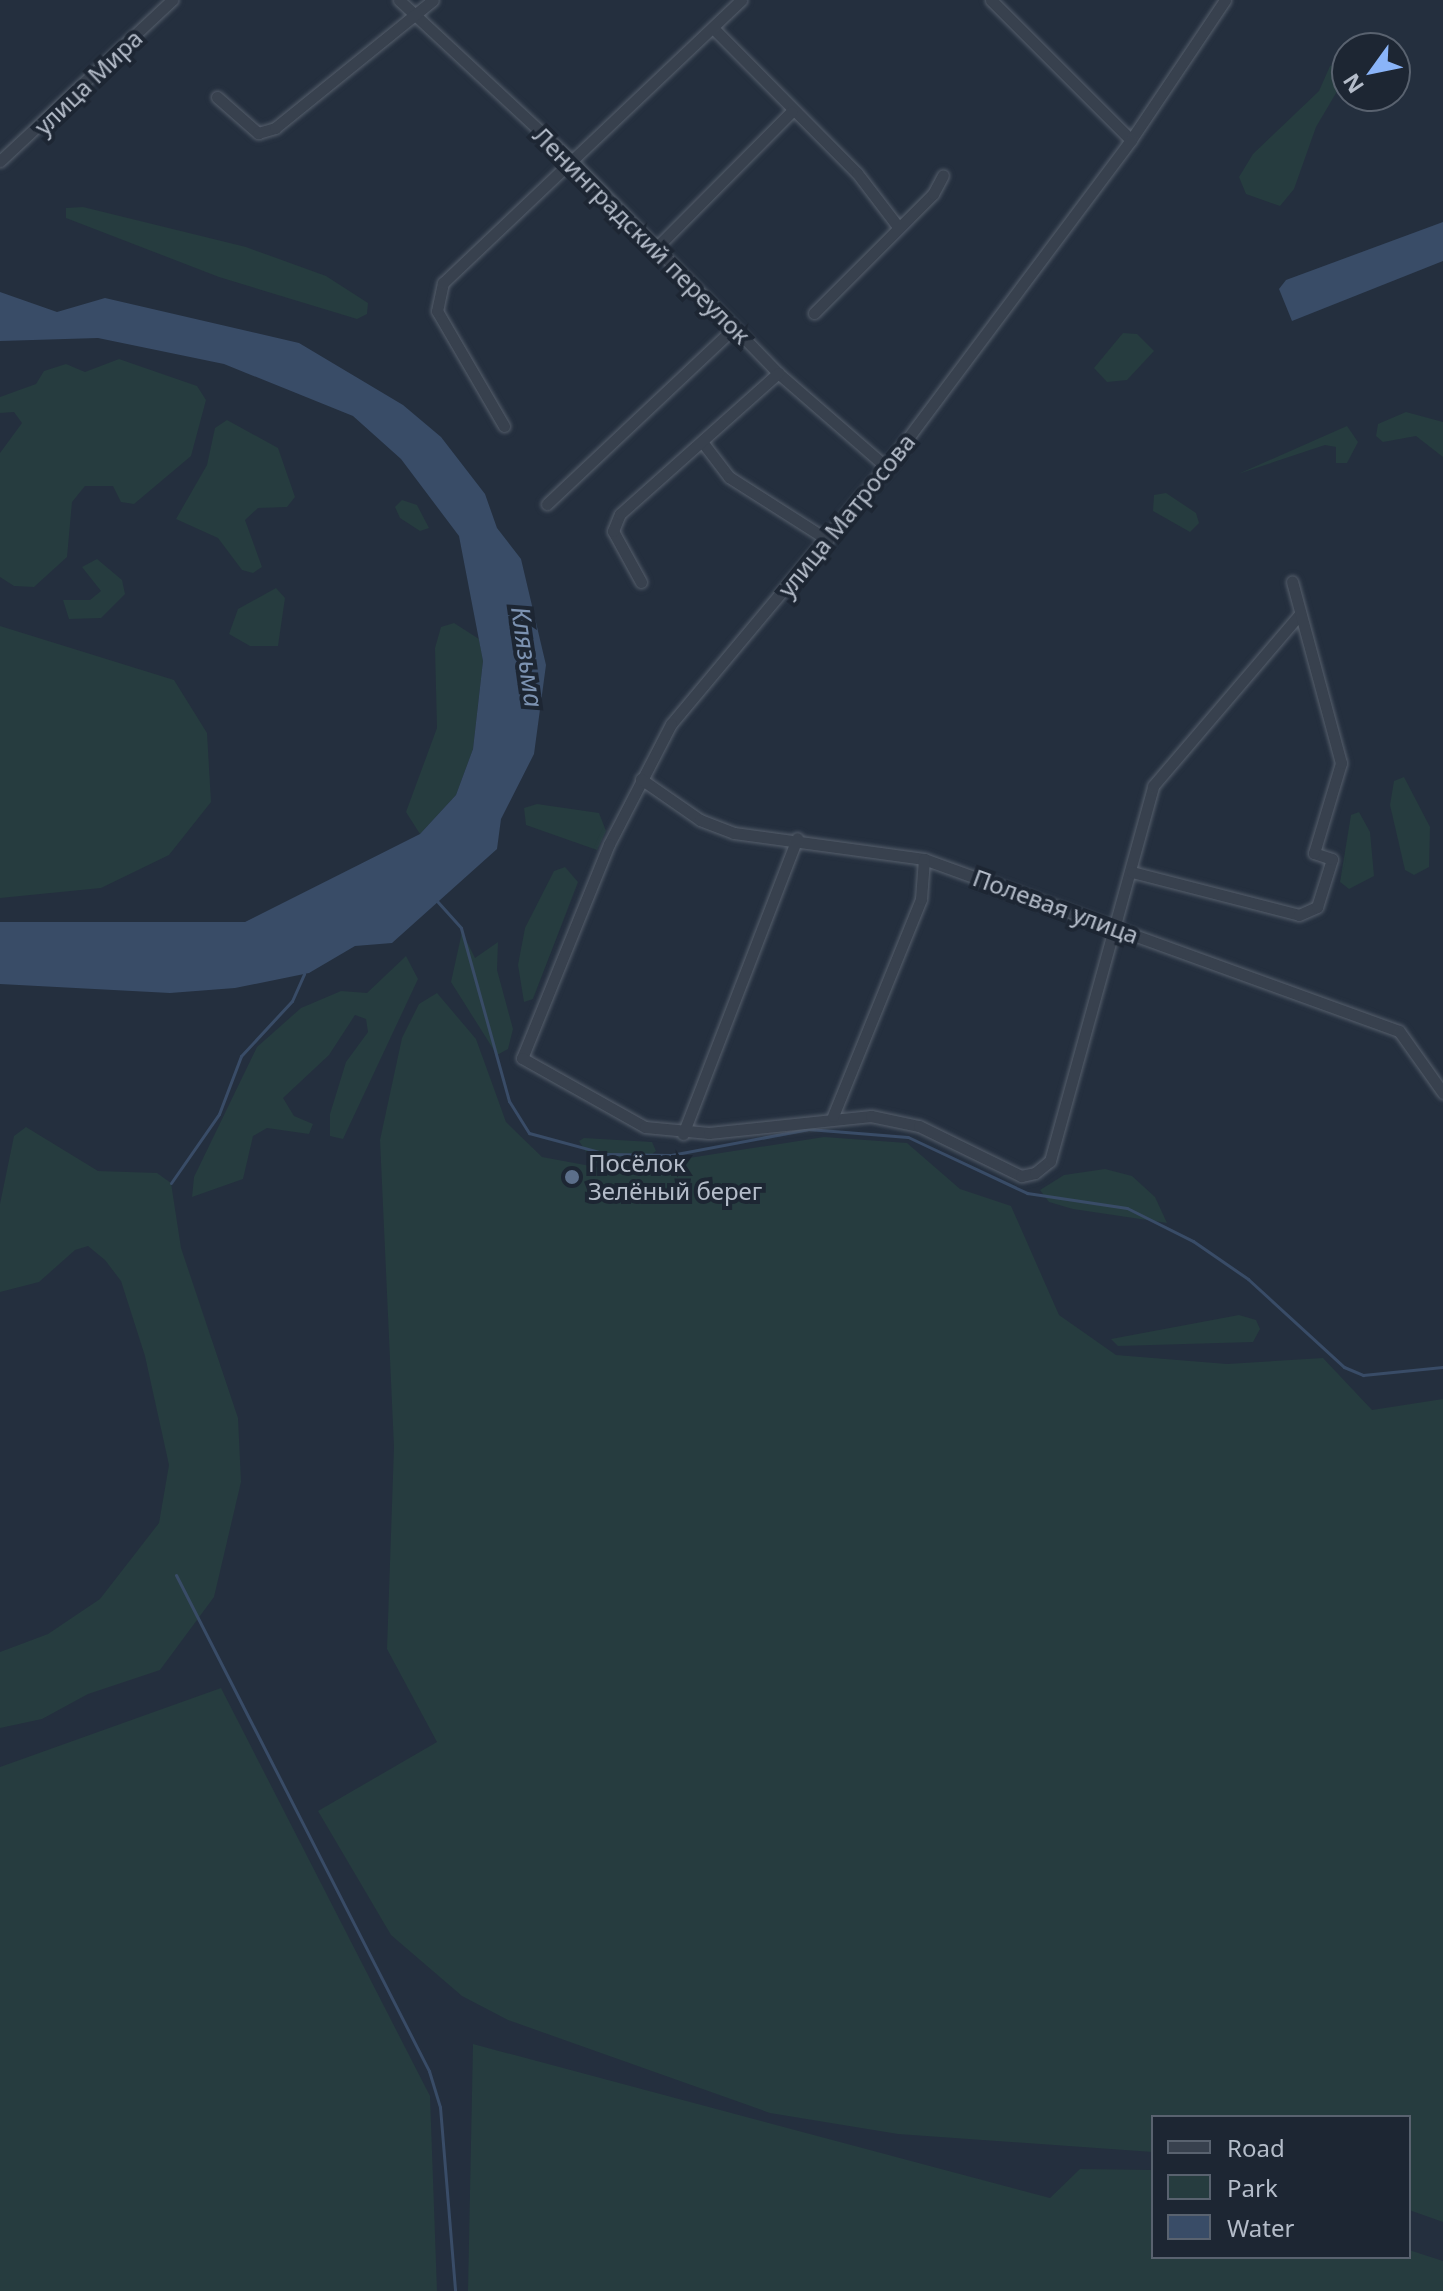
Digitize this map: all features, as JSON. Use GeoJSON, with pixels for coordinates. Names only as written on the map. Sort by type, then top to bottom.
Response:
{"type":"FeatureCollection","features":[{"type":"Feature","properties":{"kind":"street","name":"улица Мира"},"geometry":{"type":"LineString","coordinates":[[0,161],[172,0]]}},
{"type":"Feature","properties":{"kind":"street","name":"Ленинградский переулок"},"geometry":{"type":"LineString","coordinates":[[399,0],[569,158],[778,373],[886,467]]}},
{"type":"Feature","properties":{"kind":"street"},"geometry":{"type":"LineString","coordinates":[[217,97],[258,133],[275,128],[433,0]]}},
{"type":"Feature","properties":{"kind":"street"},"geometry":{"type":"LineString","coordinates":[[504,426],[436,299],[443,283],[569,158],[741,0]]}},
{"type":"Feature","properties":{"kind":"street"},"geometry":{"type":"LineString","coordinates":[[991,0],[1131,140]]}},
{"type":"Feature","properties":{"kind":"street","name":"улица Матросова"},"geometry":{"type":"LineString","coordinates":[[683,1134],[645,1127],[522,1058],[641,779],[671,724],[886,467],[1131,140],[1220,2]]}},
{"type":"Feature","properties":{"kind":"street"},"geometry":{"type":"LineString","coordinates":[[713,28],[791,112],[857,173],[896,224]]}},
{"type":"Feature","properties":{"kind":"street"},"geometry":{"type":"LineString","coordinates":[[656,248],[791,112]]}},
{"type":"Feature","properties":{"kind":"street"},"geometry":{"type":"LineString","coordinates":[[814,313],[896,224],[933,194],[943,175]]}},
{"type":"Feature","properties":{"kind":"street"},"geometry":{"type":"LineString","coordinates":[[547,504],[734,328]]}},
{"type":"Feature","properties":{"kind":"street"},"geometry":{"type":"LineString","coordinates":[[641,582],[613,531],[620,514],[778,373]]}},
{"type":"Feature","properties":{"kind":"street"},"geometry":{"type":"LineString","coordinates":[[703,443],[729,477],[828,540]]}},
{"type":"Feature","properties":{"kind":"street"},"geometry":{"type":"LineString","coordinates":[[1132,872],[1299,915],[1317,907],[1332,859],[1314,853],[1341,763],[1292,581]]}},
{"type":"Feature","properties":{"kind":"street"},"geometry":{"type":"LineString","coordinates":[[797,838],[683,1134],[833,1116],[919,1126],[1021,1176],[1035,1173],[1050,1161],[1119,928],[1160,774],[1299,615]]}},
{"type":"Feature","properties":{"kind":"street","name":"Полевая улица"},"geometry":{"type":"LineString","coordinates":[[641,779],[700,820],[734,833],[797,838],[924,859],[1399,1031],[1443,1093]]}},
{"type":"Feature","properties":{"kind":"street"},"geometry":{"type":"LineString","coordinates":[[833,1116],[921,899],[924,859]]}},
{"type":"Feature","properties":{"kind":"green space"},"geometry":{"type":"Polygon","coordinates":[[[1330,66],[1331,102],[1316,127],[1294,189],[1280,206],[1246,194],[1239,177],[1253,154],[1319,91],[1330,66]]]}},
{"type":"Feature","properties":{"kind":"green space"},"geometry":{"type":"Polygon","coordinates":[[[83,207],[246,247],[326,276],[368,303],[367,314],[357,319],[219,277],[66,218],[66,208],[83,207]]]}},
{"type":"Feature","properties":{"kind":"green space"},"geometry":{"type":"Polygon","coordinates":[[[1123,333],[1137,334],[1154,351],[1127,380],[1107,382],[1094,368],[1123,333]]]}},
{"type":"Feature","properties":{"kind":"green space"},"geometry":{"type":"Polygon","coordinates":[[[119,359],[197,386],[206,400],[191,456],[134,504],[121,502],[113,486],[85,486],[72,502],[67,557],[34,587],[14,586],[0,577],[0,453],[22,423],[14,412],[0,413],[0,397],[36,384],[44,371],[66,364],[85,372],[119,359]]]}},
{"type":"Feature","properties":{"kind":"green space"},"geometry":{"type":"Polygon","coordinates":[[[1406,412],[1443,422],[1443,457],[1416,436],[1383,442],[1376,436],[1378,424],[1406,412]]]}},
{"type":"Feature","properties":{"kind":"green space"},"geometry":{"type":"Polygon","coordinates":[[[227,420],[278,448],[295,497],[287,507],[258,508],[245,520],[262,567],[253,573],[242,570],[218,538],[176,519],[207,465],[215,428],[227,420]]]}},
{"type":"Feature","properties":{"kind":"green space"},"geometry":{"type":"Polygon","coordinates":[[[1347,426],[1358,442],[1347,463],[1336,463],[1336,447],[1325,445],[1238,474],[1347,426]]]}},
{"type":"Feature","properties":{"kind":"green space"},"geometry":{"type":"Polygon","coordinates":[[[1166,493],[1196,513],[1199,523],[1190,532],[1153,511],[1154,495],[1166,493]]]}},
{"type":"Feature","properties":{"kind":"green space"},"geometry":{"type":"Polygon","coordinates":[[[402,500],[417,505],[429,528],[420,531],[400,518],[395,507],[402,500]]]}},
{"type":"Feature","properties":{"kind":"green space"},"geometry":{"type":"Polygon","coordinates":[[[97,559],[122,580],[125,594],[101,618],[69,619],[63,600],[90,600],[101,591],[82,567],[97,559]]]}},
{"type":"Feature","properties":{"kind":"green space"},"geometry":{"type":"Polygon","coordinates":[[[276,588],[285,598],[278,646],[250,646],[229,634],[238,609],[276,588]]]}},
{"type":"Feature","properties":{"kind":"green space"},"geometry":{"type":"Polygon","coordinates":[[[454,623],[479,639],[483,661],[473,749],[456,795],[420,834],[406,812],[437,728],[435,648],[441,627],[454,623]]]}},
{"type":"Feature","properties":{"kind":"green space"},"geometry":{"type":"Polygon","coordinates":[[[0,626],[174,680],[207,733],[211,802],[169,855],[101,888],[0,898],[0,626]]]}},
{"type":"Feature","properties":{"kind":"green space"},"geometry":{"type":"Polygon","coordinates":[[[1404,777],[1430,827],[1429,867],[1414,875],[1405,870],[1390,805],[1394,781],[1404,777]]]}},
{"type":"Feature","properties":{"kind":"green space"},"geometry":{"type":"Polygon","coordinates":[[[537,804],[599,813],[606,831],[597,850],[526,825],[524,808],[537,804]]]}},
{"type":"Feature","properties":{"kind":"green space"},"geometry":{"type":"Polygon","coordinates":[[[1359,812],[1370,832],[1374,876],[1349,889],[1340,882],[1351,815],[1359,812]]]}},
{"type":"Feature","properties":{"kind":"green space"},"geometry":{"type":"Polygon","coordinates":[[[565,867],[578,882],[533,999],[524,1002],[518,965],[525,928],[554,871],[565,867]]]}},
{"type":"Feature","properties":{"kind":"green space"},"geometry":{"type":"Polygon","coordinates":[[[462,932],[475,958],[498,942],[497,970],[513,1029],[508,1049],[497,1055],[451,982],[462,932]]]}},
{"type":"Feature","properties":{"kind":"green space"},"geometry":{"type":"Polygon","coordinates":[[[406,956],[418,979],[343,1139],[330,1136],[330,1114],[346,1062],[368,1032],[366,1019],[355,1015],[329,1055],[283,1098],[294,1116],[313,1124],[309,1134],[267,1128],[253,1136],[243,1179],[192,1197],[194,1177],[257,1047],[301,1008],[341,991],[367,993],[406,956]]]}},
{"type":"Feature","properties":{"kind":"green space"},"geometry":{"type":"Polygon","coordinates":[[[437,993],[476,1039],[506,1122],[542,1157],[612,1170],[824,1137],[907,1143],[960,1189],[1011,1206],[1059,1315],[1116,1355],[1227,1364],[1323,1358],[1372,1410],[1443,1399],[1443,2222],[1411,2211],[1411,2115],[1151,2115],[1151,2152],[898,2134],[770,2113],[508,2020],[462,1996],[391,1935],[318,1811],[437,1742],[387,1649],[394,1447],[380,1140],[402,1038],[419,1004],[437,993]]]}},
{"type":"Feature","properties":{"kind":"green space"},"geometry":{"type":"Polygon","coordinates":[[[26,1127],[98,1171],[157,1173],[171,1183],[181,1248],[238,1418],[241,1482],[214,1597],[160,1670],[88,1694],[42,1719],[0,1728],[0,1652],[48,1634],[100,1599],[159,1523],[169,1465],[145,1356],[121,1281],[105,1260],[88,1246],[75,1250],[39,1282],[0,1292],[0,1204],[14,1136],[26,1127]]]}},
{"type":"Feature","properties":{"kind":"green space"},"geometry":{"type":"Polygon","coordinates":[[[584,1138],[652,1142],[656,1151],[641,1163],[593,1163],[579,1141],[584,1138]]]}},
{"type":"Feature","properties":{"kind":"green space"},"geometry":{"type":"Polygon","coordinates":[[[1105,1169],[1132,1176],[1155,1197],[1167,1223],[1073,1209],[1049,1202],[1040,1190],[1064,1175],[1105,1169]]]}},
{"type":"Feature","properties":{"kind":"green space"},"geometry":{"type":"Polygon","coordinates":[[[1239,1315],[1256,1320],[1260,1329],[1253,1342],[1118,1346],[1111,1339],[1239,1315]]]}},
{"type":"Feature","properties":{"kind":"green space"},"geometry":{"type":"Polygon","coordinates":[[[221,1688],[430,2096],[437,2291],[0,2291],[0,1767],[221,1688]]]}},
{"type":"Feature","properties":{"kind":"green space"},"geometry":{"type":"Polygon","coordinates":[[[473,2044],[1050,2198],[1080,2169],[1151,2170],[1151,2259],[1411,2259],[1411,2251],[1443,2261],[1443,2291],[468,2291],[473,2044]]]}},
{"type":"Feature","properties":{"kind":"water"},"geometry":{"type":"Polygon","coordinates":[[[1443,222],[1443,261],[1292,321],[1279,289],[1286,280],[1443,222]]]}},
{"type":"Feature","properties":{"kind":"water","name":"Клязьма"},"geometry":{"type":"Polygon","coordinates":[[[0,292],[57,312],[105,298],[299,343],[403,405],[441,437],[485,494],[497,528],[521,559],[546,665],[534,754],[501,819],[497,849],[392,943],[355,946],[309,973],[235,988],[170,993],[0,984],[0,922],[245,922],[420,834],[456,795],[473,749],[483,661],[459,536],[401,459],[353,416],[224,364],[98,338],[0,341],[0,292]]]}},
{"type":"Feature","properties":{"kind":"waterway"},"geometry":{"type":"LineString","coordinates":[[437,901],[461,928],[509,1101],[529,1133],[607,1154],[671,1155],[808,1129],[908,1137],[1027,1193],[1127,1208],[1193,1241],[1248,1279],[1344,1367],[1363,1375],[1443,1367]]}},
{"type":"Feature","properties":{"kind":"waterway"},"geometry":{"type":"LineString","coordinates":[[171,1183],[219,1114],[241,1056],[292,1001],[304,974]]}},
{"type":"Feature","properties":{"kind":"waterway"},"geometry":{"type":"LineString","coordinates":[[176,1575],[429,2071],[440,2107],[455,2291]]}},
{"type":"Feature","properties":{"kind":"place","name":"Посёлок Зелёный берег"},"geometry":{"type":"Point","coordinates":[572,1177]}}]}
